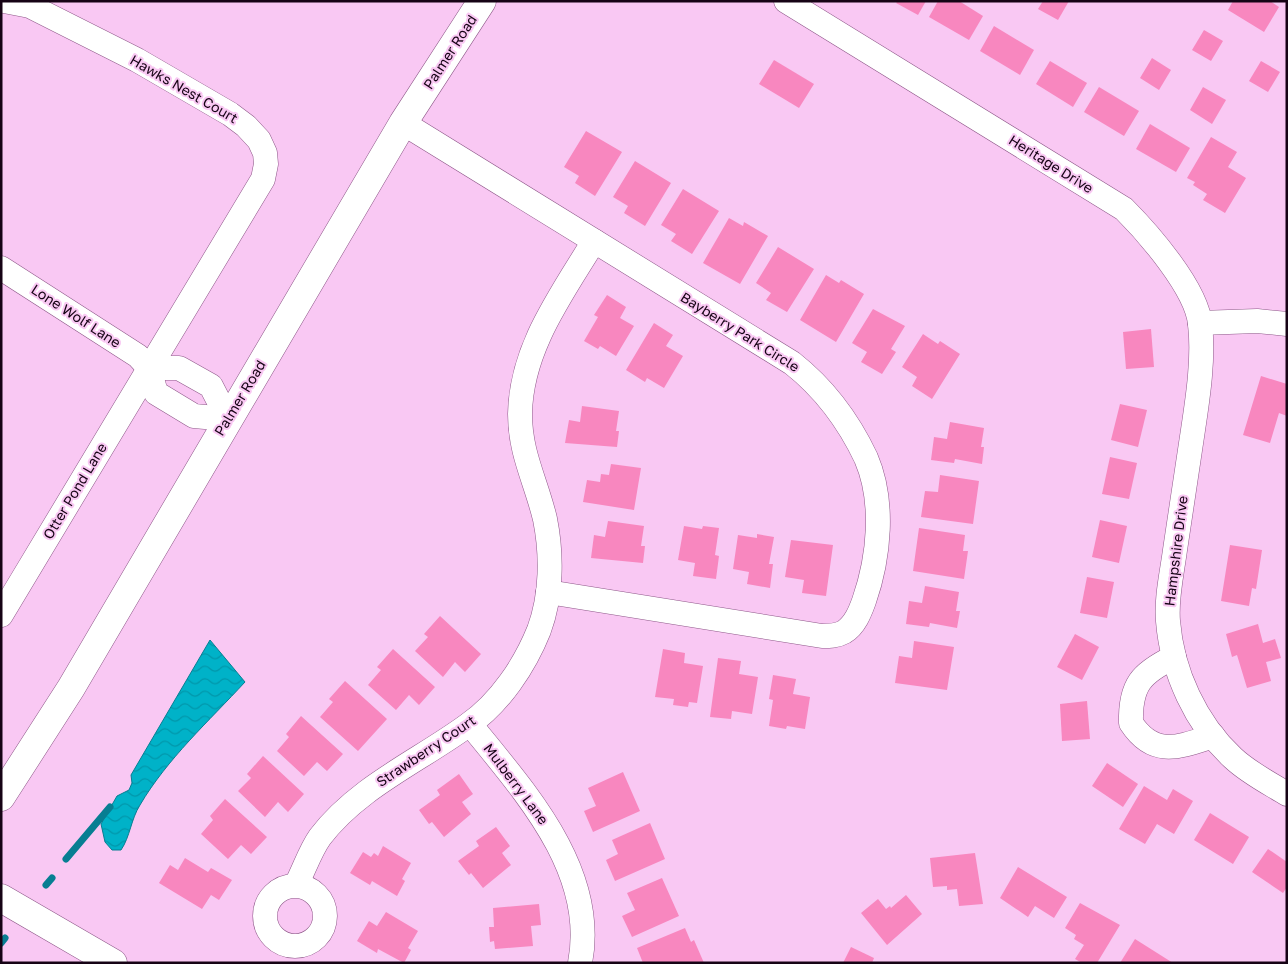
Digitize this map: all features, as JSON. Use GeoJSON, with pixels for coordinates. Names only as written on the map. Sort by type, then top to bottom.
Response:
{"type":"FeatureCollection","features":[{"type":"Feature","properties":{"kind":"street","name":"Hawks Nest Court"},"geometry":{"type":"LineString","coordinates":[[4,1],[30,6],[137,60],[246,126],[259,140],[264,152],[266,164],[263,179],[149,368]]}},
{"type":"Feature","properties":{"kind":"street","name":"Palmer Road"},"geometry":{"type":"LineString","coordinates":[[1,797],[71,688],[403,124],[482,1]]}},
{"type":"Feature","properties":{"kind":"street","name":"Heritage Drive"},"geometry":{"type":"LineString","coordinates":[[786,1],[1124,209],[1165,254],[1191,298],[1200,323]]}},
{"type":"Feature","properties":{"kind":"street","name":"Bayberry Park Circle"},"geometry":{"type":"LineString","coordinates":[[403,124],[792,363],[828,396],[843,415],[866,460],[874,488],[877,521],[874,570],[859,614],[852,625],[844,632],[833,636],[548,592]]}},
{"type":"Feature","properties":{"kind":"street","name":"Strawberry Court"},"geometry":{"type":"LineString","coordinates":[[296,886],[319,838],[352,805],[374,787],[470,724],[497,698],[526,658],[539,629],[548,592],[549,543],[544,517],[526,462],[520,413],[522,392],[536,342],[548,317],[594,241]]}},
{"type":"Feature","properties":{"kind":"street","name":"Lone Wolf Lane"},"geometry":{"type":"LineString","coordinates":[[1,268],[138,356],[149,368]]}},
{"type":"Feature","properties":{"kind":"street"},"geometry":{"type":"LineString","coordinates":[[1200,323],[1257,321],[1287,324]]}},
{"type":"Feature","properties":{"kind":"street","name":"Hampshire Drive"},"geometry":{"type":"LineString","coordinates":[[1200,323],[1198,392],[1171,579],[1168,619],[1174,657],[1188,697],[1213,736],[1233,758],[1287,794]]}},
{"type":"Feature","properties":{"kind":"street"},"geometry":{"type":"LineString","coordinates":[[149,368],[179,368],[211,386],[228,419],[194,416],[156,393],[149,368]]}},
{"type":"Feature","properties":{"kind":"street","name":"Otter Pond Lane"},"geometry":{"type":"LineString","coordinates":[[1,615],[149,368]]}},
{"type":"Feature","properties":{"kind":"street"},"geometry":{"type":"LineString","coordinates":[[1174,657],[1151,669],[1139,680],[1132,696],[1131,723],[1147,743],[1159,747],[1177,746],[1213,736]]}},
{"type":"Feature","properties":{"kind":"street","name":"Mulberry Lane"},"geometry":{"type":"LineString","coordinates":[[470,724],[535,805],[556,840],[569,871],[579,909],[582,934],[580,963]]}},
{"type":"Feature","properties":{"kind":"street"},"geometry":{"type":"LineString","coordinates":[[1,898],[113,963]]}},
{"type":"Feature","properties":{"kind":"water"},"geometry":{"type":"Polygon","coordinates":[[[210,640],[245,682],[189,741],[163,772],[137,810],[121,850],[112,850],[105,842],[101,824],[117,796],[129,790],[132,783],[131,775],[210,640]]]}},
{"type":"Feature","properties":{"kind":"building"},"geometry":{"type":"Polygon","coordinates":[[[898,1],[926,1],[918,15],[896,3],[898,1]]]}},
{"type":"Feature","properties":{"kind":"building"},"geometry":{"type":"Polygon","coordinates":[[[938,1],[959,1],[983,16],[969,40],[929,17],[938,1]]]}},
{"type":"Feature","properties":{"kind":"building"},"geometry":{"type":"Polygon","coordinates":[[[1043,1],[1069,1],[1058,20],[1038,9],[1043,1]]]}},
{"type":"Feature","properties":{"kind":"building"},"geometry":{"type":"Polygon","coordinates":[[[1233,1],[1270,1],[1279,7],[1264,32],[1228,10],[1233,1]]]}},
{"type":"Feature","properties":{"kind":"building"},"geometry":{"type":"Polygon","coordinates":[[[994,26],[1034,50],[1020,75],[980,51],[994,26]]]}},
{"type":"Feature","properties":{"kind":"building"},"geometry":{"type":"Polygon","coordinates":[[[1204,30],[1223,41],[1211,61],[1192,50],[1204,30]]]}},
{"type":"Feature","properties":{"kind":"building"},"geometry":{"type":"Polygon","coordinates":[[[1152,58],[1171,70],[1159,90],[1140,78],[1152,58]]]}},
{"type":"Feature","properties":{"kind":"building"},"geometry":{"type":"Polygon","coordinates":[[[774,60],[814,84],[799,108],[759,84],[774,60]]]}},
{"type":"Feature","properties":{"kind":"building"},"geometry":{"type":"Polygon","coordinates":[[[1050,61],[1087,83],[1073,107],[1036,84],[1050,61]]]}},
{"type":"Feature","properties":{"kind":"building"},"geometry":{"type":"Polygon","coordinates":[[[1261,61],[1280,72],[1268,92],[1249,81],[1261,61]]]}},
{"type":"Feature","properties":{"kind":"building"},"geometry":{"type":"Polygon","coordinates":[[[1099,87],[1139,111],[1124,136],[1084,112],[1099,87]]]}},
{"type":"Feature","properties":{"kind":"building"},"geometry":{"type":"Polygon","coordinates":[[[1203,87],[1226,100],[1212,124],[1190,110],[1203,87]]]}},
{"type":"Feature","properties":{"kind":"building"},"geometry":{"type":"Polygon","coordinates":[[[1150,124],[1190,148],[1176,172],[1136,149],[1150,124]]]}},
{"type":"Feature","properties":{"kind":"building"},"geometry":{"type":"Polygon","coordinates":[[[586,131],[622,152],[595,196],[575,183],[579,176],[564,167],[586,131]]]}},
{"type":"Feature","properties":{"kind":"building"},"geometry":{"type":"Polygon","coordinates":[[[1211,137],[1237,152],[1228,167],[1246,178],[1225,213],[1203,200],[1207,194],[1193,185],[1195,182],[1187,178],[1211,137]]]}},
{"type":"Feature","properties":{"kind":"building"},"geometry":{"type":"Polygon","coordinates":[[[635,161],[671,183],[645,226],[624,213],[628,206],[613,197],[635,161]]]}},
{"type":"Feature","properties":{"kind":"building"},"geometry":{"type":"Polygon","coordinates":[[[683,189],[719,211],[692,254],[671,241],[676,234],[661,225],[683,189]]]}},
{"type":"Feature","properties":{"kind":"building"},"geometry":{"type":"Polygon","coordinates":[[[729,218],[743,226],[744,222],[768,236],[740,284],[703,263],[729,218]]]}},
{"type":"Feature","properties":{"kind":"building"},"geometry":{"type":"Polygon","coordinates":[[[778,247],[814,269],[787,312],[766,300],[771,293],[756,283],[778,247]]]}},
{"type":"Feature","properties":{"kind":"building"},"geometry":{"type":"Polygon","coordinates":[[[826,275],[839,283],[841,280],[864,294],[836,342],[800,320],[826,275]]]}},
{"type":"Feature","properties":{"kind":"building"},"geometry":{"type":"Polygon","coordinates":[[[607,295],[626,307],[620,318],[634,326],[616,356],[600,346],[598,349],[584,341],[598,317],[594,315],[607,295]]]}},
{"type":"Feature","properties":{"kind":"building"},"geometry":{"type":"Polygon","coordinates":[[[873,309],[905,326],[891,349],[896,352],[882,374],[861,362],[867,352],[852,343],[873,309]]]}},
{"type":"Feature","properties":{"kind":"building"},"geometry":{"type":"Polygon","coordinates":[[[654,323],[673,335],[666,346],[683,356],[664,388],[647,378],[645,382],[626,370],[654,323]]]}},
{"type":"Feature","properties":{"kind":"building"},"geometry":{"type":"Polygon","coordinates":[[[1151,329],[1154,367],[1126,369],[1123,332],[1151,329]]]}},
{"type":"Feature","properties":{"kind":"building"},"geometry":{"type":"Polygon","coordinates":[[[923,334],[938,344],[940,341],[960,354],[932,399],[912,386],[917,377],[902,367],[923,334]]]}},
{"type":"Feature","properties":{"kind":"building"},"geometry":{"type":"Polygon","coordinates":[[[1261,376],[1287,384],[1287,416],[1279,413],[1270,443],[1243,435],[1261,376]]]}},
{"type":"Feature","properties":{"kind":"building"},"geometry":{"type":"Polygon","coordinates":[[[1120,404],[1147,410],[1138,447],[1111,440],[1120,404]]]}},
{"type":"Feature","properties":{"kind":"building"},"geometry":{"type":"Polygon","coordinates":[[[582,406],[619,411],[616,431],[619,431],[617,447],[565,443],[569,420],[580,422],[582,406]]]}},
{"type":"Feature","properties":{"kind":"building"},"geometry":{"type":"Polygon","coordinates":[[[950,422],[984,428],[981,447],[984,447],[982,464],[955,459],[954,463],[931,460],[934,437],[947,439],[950,422]]]}},
{"type":"Feature","properties":{"kind":"building"},"geometry":{"type":"Polygon","coordinates":[[[1110,457],[1137,463],[1129,499],[1102,494],[1110,457]]]}},
{"type":"Feature","properties":{"kind":"building"},"geometry":{"type":"Polygon","coordinates":[[[611,464],[641,468],[634,510],[583,502],[587,480],[600,482],[601,474],[609,475],[611,464]]]}},
{"type":"Feature","properties":{"kind":"building"},"geometry":{"type":"Polygon","coordinates":[[[940,475],[979,481],[973,524],[921,517],[925,491],[938,492],[940,475]]]}},
{"type":"Feature","properties":{"kind":"building"},"geometry":{"type":"Polygon","coordinates":[[[1100,520],[1127,526],[1119,563],[1092,557],[1100,520]]]}},
{"type":"Feature","properties":{"kind":"building"},"geometry":{"type":"Polygon","coordinates":[[[608,521],[644,526],[641,546],[645,546],[643,563],[591,558],[594,535],[605,537],[608,521]]]}},
{"type":"Feature","properties":{"kind":"building"},"geometry":{"type":"Polygon","coordinates":[[[684,526],[702,529],[703,526],[719,528],[715,555],[719,556],[716,579],[693,576],[695,563],[678,560],[684,526]]]}},
{"type":"Feature","properties":{"kind":"building"},"geometry":{"type":"Polygon","coordinates":[[[919,528],[965,535],[963,551],[968,551],[964,579],[913,571],[919,528]]]}},
{"type":"Feature","properties":{"kind":"building"},"geometry":{"type":"Polygon","coordinates":[[[757,534],[774,537],[769,564],[773,564],[770,588],[747,584],[749,572],[733,569],[738,535],[757,538],[757,534]]]}},
{"type":"Feature","properties":{"kind":"building"},"geometry":{"type":"Polygon","coordinates":[[[791,540],[833,545],[826,596],[802,593],[804,580],[785,577],[791,540]]]}},
{"type":"Feature","properties":{"kind":"building"},"geometry":{"type":"Polygon","coordinates":[[[1230,545],[1262,550],[1256,589],[1252,588],[1249,606],[1221,601],[1230,545]]]}},
{"type":"Feature","properties":{"kind":"building"},"geometry":{"type":"Polygon","coordinates":[[[1087,577],[1114,582],[1107,618],[1080,613],[1087,577]]]}},
{"type":"Feature","properties":{"kind":"building"},"geometry":{"type":"Polygon","coordinates":[[[925,586],[959,592],[956,611],[960,611],[957,628],[930,623],[929,627],[906,624],[909,601],[922,603],[925,586]]]}},
{"type":"Feature","properties":{"kind":"building"},"geometry":{"type":"Polygon","coordinates":[[[440,616],[481,654],[465,672],[455,662],[443,677],[415,651],[428,637],[424,634],[440,616]]]}},
{"type":"Feature","properties":{"kind":"building"},"geometry":{"type":"Polygon","coordinates":[[[1258,624],[1263,643],[1275,639],[1281,658],[1266,662],[1271,681],[1247,688],[1237,655],[1232,657],[1226,634],[1258,624]]]}},
{"type":"Feature","properties":{"kind":"building"},"geometry":{"type":"Polygon","coordinates":[[[1075,634],[1099,647],[1082,680],[1057,667],[1075,634]]]}},
{"type":"Feature","properties":{"kind":"building"},"geometry":{"type":"Polygon","coordinates":[[[914,641],[954,647],[947,690],[895,683],[899,656],[912,658],[914,641]]]}},
{"type":"Feature","properties":{"kind":"building"},"geometry":{"type":"Polygon","coordinates":[[[393,649],[435,687],[419,705],[409,695],[396,710],[368,685],[381,670],[377,667],[393,649]]]}},
{"type":"Feature","properties":{"kind":"building"},"geometry":{"type":"Polygon","coordinates":[[[663,649],[685,653],[684,663],[703,666],[697,703],[689,702],[688,707],[673,705],[674,699],[655,697],[663,649]]]}},
{"type":"Feature","properties":{"kind":"building"},"geometry":{"type":"Polygon","coordinates":[[[718,658],[741,661],[739,674],[758,677],[752,714],[732,711],[731,719],[710,717],[718,658]]]}},
{"type":"Feature","properties":{"kind":"building"},"geometry":{"type":"Polygon","coordinates":[[[773,675],[796,679],[793,694],[810,697],[805,729],[787,726],[786,729],[769,726],[773,700],[769,699],[773,675]]]}},
{"type":"Feature","properties":{"kind":"building"},"geometry":{"type":"Polygon","coordinates":[[[345,681],[387,719],[358,751],[320,717],[333,702],[329,699],[345,681]]]}},
{"type":"Feature","properties":{"kind":"building"},"geometry":{"type":"Polygon","coordinates":[[[1087,701],[1090,739],[1062,741],[1060,704],[1087,701]]]}},
{"type":"Feature","properties":{"kind":"building"},"geometry":{"type":"Polygon","coordinates":[[[301,716],[343,754],[327,771],[317,762],[304,776],[277,751],[289,737],[286,734],[301,716]]]}},
{"type":"Feature","properties":{"kind":"building"},"geometry":{"type":"Polygon","coordinates":[[[263,756],[304,794],[288,812],[278,802],[265,817],[238,791],[251,778],[247,774],[263,756]]]}},
{"type":"Feature","properties":{"kind":"building"},"geometry":{"type":"Polygon","coordinates":[[[1107,763],[1138,784],[1123,807],[1092,786],[1107,763]]]}},
{"type":"Feature","properties":{"kind":"building"},"geometry":{"type":"Polygon","coordinates":[[[623,772],[640,811],[593,832],[584,811],[596,806],[588,788],[623,772]]]}},
{"type":"Feature","properties":{"kind":"building"},"geometry":{"type":"Polygon","coordinates":[[[459,774],[473,794],[462,802],[471,814],[444,837],[432,822],[429,824],[419,810],[440,795],[437,790],[459,774]]]}},
{"type":"Feature","properties":{"kind":"building"},"geometry":{"type":"Polygon","coordinates":[[[1144,786],[1167,800],[1173,789],[1193,801],[1174,834],[1157,824],[1145,844],[1119,829],[1144,786]]]}},
{"type":"Feature","properties":{"kind":"building"},"geometry":{"type":"Polygon","coordinates":[[[225,799],[267,837],[251,854],[241,845],[228,859],[201,834],[213,820],[210,816],[225,799]]]}},
{"type":"Feature","properties":{"kind":"building"},"geometry":{"type":"Polygon","coordinates":[[[1210,813],[1249,837],[1233,864],[1194,840],[1210,813]]]}},
{"type":"Feature","properties":{"kind":"building"},"geometry":{"type":"Polygon","coordinates":[[[650,823],[665,859],[615,881],[606,860],[618,854],[612,840],[650,823]]]}},
{"type":"Feature","properties":{"kind":"building"},"geometry":{"type":"Polygon","coordinates":[[[496,827],[510,846],[502,853],[511,865],[483,888],[458,861],[479,846],[476,841],[496,827]]]}},
{"type":"Feature","properties":{"kind":"building"},"geometry":{"type":"Polygon","coordinates":[[[383,846],[411,863],[402,879],[405,881],[397,896],[372,881],[370,885],[350,873],[363,852],[371,857],[374,853],[378,856],[383,846]]]}},
{"type":"Feature","properties":{"kind":"building"},"geometry":{"type":"Polygon","coordinates":[[[1268,849],[1287,862],[1287,887],[1283,893],[1252,872],[1268,849]]]}},
{"type":"Feature","properties":{"kind":"building"},"geometry":{"type":"Polygon","coordinates":[[[975,853],[983,904],[959,906],[957,889],[947,890],[947,886],[933,887],[930,858],[975,853]]]}},
{"type":"Feature","properties":{"kind":"building"},"geometry":{"type":"Polygon","coordinates":[[[185,858],[208,872],[211,868],[232,880],[219,900],[211,895],[202,909],[159,883],[170,865],[178,870],[185,858]]]}},
{"type":"Feature","properties":{"kind":"building"},"geometry":{"type":"Polygon","coordinates":[[[1018,867],[1067,897],[1054,918],[1035,906],[1028,917],[1000,898],[1018,867]]]}},
{"type":"Feature","properties":{"kind":"building"},"geometry":{"type":"Polygon","coordinates":[[[662,878],[679,916],[632,937],[622,916],[635,910],[627,893],[662,878]]]}},
{"type":"Feature","properties":{"kind":"building"},"geometry":{"type":"Polygon","coordinates":[[[906,895],[922,914],[887,945],[861,913],[878,899],[886,909],[890,906],[891,908],[906,895]]]}},
{"type":"Feature","properties":{"kind":"building"},"geometry":{"type":"Polygon","coordinates":[[[1080,903],[1120,925],[1097,963],[1082,963],[1075,959],[1084,945],[1074,939],[1076,935],[1065,928],[1080,903]]]}},
{"type":"Feature","properties":{"kind":"building"},"geometry":{"type":"Polygon","coordinates":[[[539,904],[541,925],[531,926],[533,946],[495,949],[494,941],[490,942],[489,927],[494,927],[493,908],[539,904]]]}},
{"type":"Feature","properties":{"kind":"building"},"geometry":{"type":"Polygon","coordinates":[[[386,912],[418,931],[408,948],[411,950],[404,963],[378,949],[377,953],[357,941],[369,921],[377,926],[386,912]]]}},
{"type":"Feature","properties":{"kind":"building"},"geometry":{"type":"Polygon","coordinates":[[[685,928],[691,942],[694,940],[704,963],[643,963],[637,948],[685,928]]]}},
{"type":"Feature","properties":{"kind":"building"},"geometry":{"type":"Polygon","coordinates":[[[1135,939],[1173,963],[1120,963],[1135,939]]]}},
{"type":"Feature","properties":{"kind":"building"},"geometry":{"type":"Polygon","coordinates":[[[851,947],[874,958],[872,963],[843,963],[851,947]]]}},
{"type":"Feature","properties":{"kind":"waterway"},"geometry":{"type":"LineString","coordinates":[[66,859],[110,807]]}},
{"type":"Feature","properties":{"kind":"waterway"},"geometry":{"type":"LineString","coordinates":[[46,885],[52,878]]}},
{"type":"Feature","properties":{"kind":"waterway"},"geometry":{"type":"LineString","coordinates":[[1,943],[5,938]]}}]}
